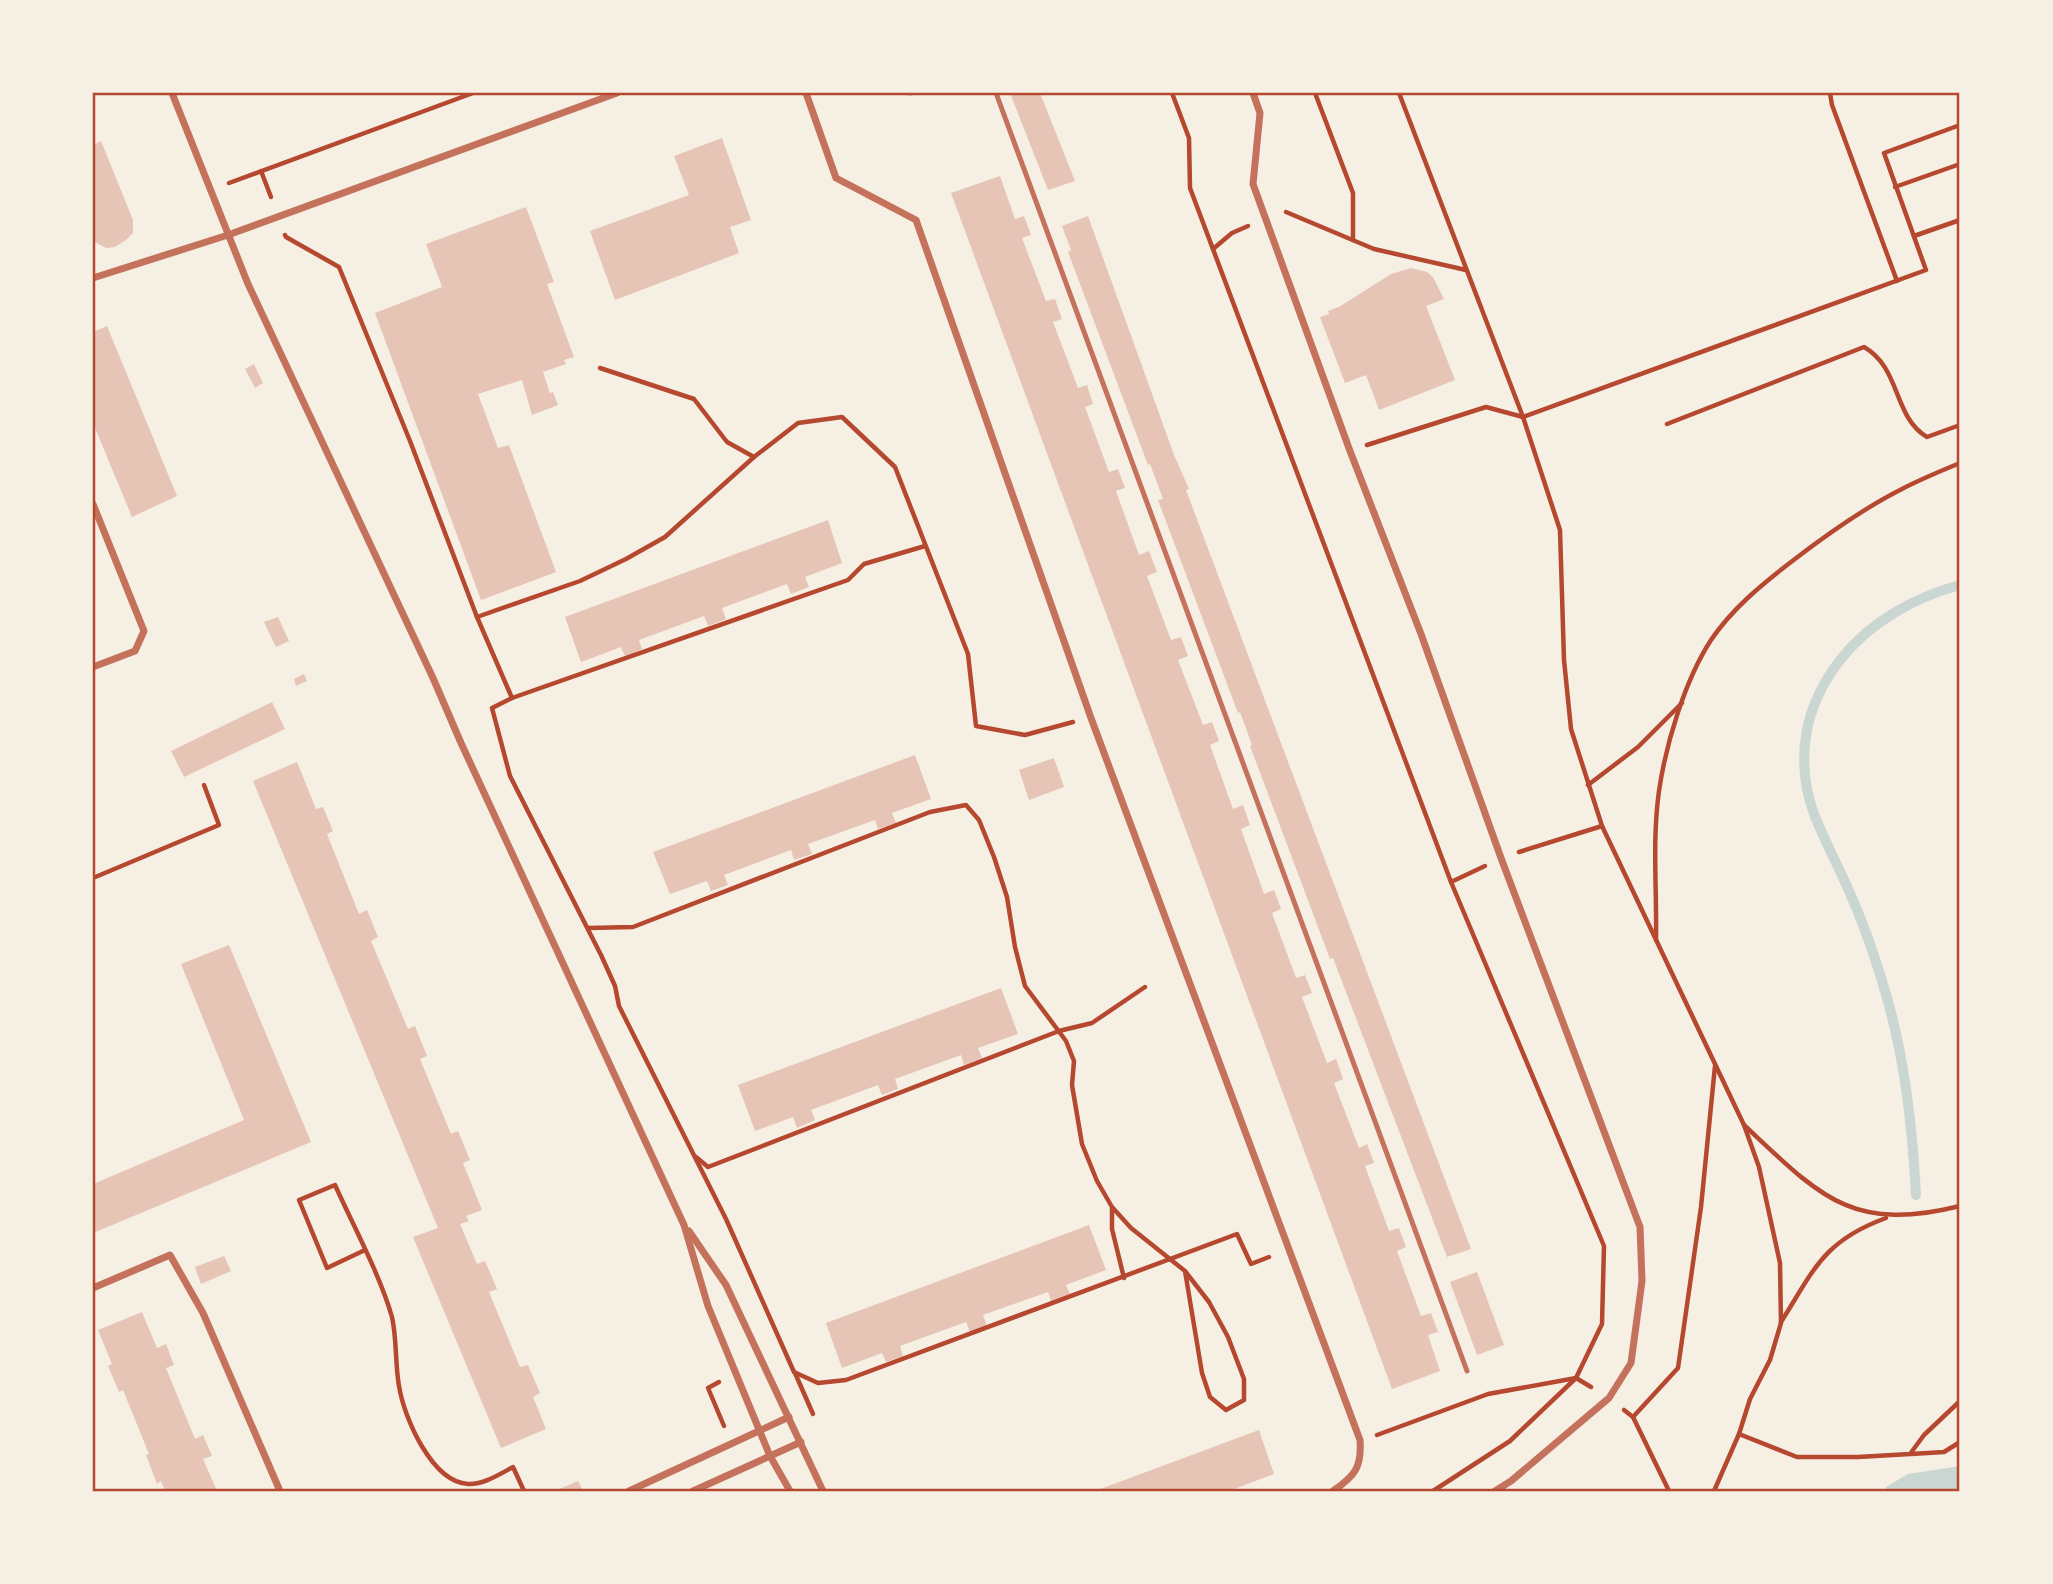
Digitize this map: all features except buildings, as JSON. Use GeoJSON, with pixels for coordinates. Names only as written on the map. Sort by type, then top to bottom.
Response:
{"type":"FeatureCollection","features":[{"type":"Feature","properties":{"kind":"street"},"geometry":{"type":"LineString","coordinates":[[172,93],[209,191],[276,346],[433,678],[684,1225],[708,1306],[770,1456],[790,1491]]}},
{"type":"Feature","properties":{"kind":"street"},"geometry":{"type":"LineString","coordinates":[[93,278],[228,235],[617,93]]}},
{"type":"Feature","properties":{"kind":"street"},"geometry":{"type":"LineString","coordinates":[[806,93],[836,178],[916,220],[1091,718],[1360,1440],[1361,1457],[1354,1474],[1333,1491]]}},
{"type":"Feature","properties":{"kind":"street"},"geometry":{"type":"LineString","coordinates":[[1252,93],[1260,113],[1253,184],[1349,451],[1421,634],[1640,1227],[1642,1281],[1631,1363],[1609,1398],[1511,1481],[1495,1491]]}},
{"type":"Feature","properties":{"kind":"street"},"geometry":{"type":"LineString","coordinates":[[93,504],[144,631],[135,651],[93,667]]}},
{"type":"Feature","properties":{"kind":"street"},"geometry":{"type":"LineString","coordinates":[[684,1225],[726,1284],[823,1491]]}},
{"type":"Feature","properties":{"kind":"street"},"geometry":{"type":"LineString","coordinates":[[93,1288],[170,1255],[203,1313],[280,1491]]}},
{"type":"Feature","properties":{"kind":"street"},"geometry":{"type":"LineString","coordinates":[[629,1491],[789,1417]]}},
{"type":"Feature","properties":{"kind":"street"},"geometry":{"type":"LineString","coordinates":[[693,1491],[801,1442]]}},
{"type":"Feature","properties":{"kind":"lane"},"geometry":{"type":"LineString","coordinates":[[996,93],[1467,1371]]}},
{"type":"Feature","properties":{"kind":"path"},"geometry":{"type":"LineString","coordinates":[[209,191],[474,93]]}},
{"type":"Feature","properties":{"kind":"path"},"geometry":{"type":"LineString","coordinates":[[1172,93],[1189,138],[1190,188],[1451,882],[1604,1246],[1602,1324],[1576,1378],[1510,1441],[1433,1491]]}},
{"type":"Feature","properties":{"kind":"path"},"geometry":{"type":"LineString","coordinates":[[1315,93],[1353,192],[1353,240]]}},
{"type":"Feature","properties":{"kind":"path"},"geometry":{"type":"LineString","coordinates":[[1399,93],[1523,417],[1560,530],[1564,660],[1571,729],[1588,785],[1602,826],[1744,1125],[1759,1167],[1780,1263],[1781,1323]]}},
{"type":"Feature","properties":{"kind":"path"},"geometry":{"type":"LineString","coordinates":[[1829,93],[1897,281]]}},
{"type":"Feature","properties":{"kind":"path"},"geometry":{"type":"LineString","coordinates":[[1349,451],[1486,407],[1523,417],[1926,270],[1884,153],[1960,125]]}},
{"type":"Feature","properties":{"kind":"path"},"geometry":{"type":"LineString","coordinates":[[1895,187],[1960,164]]}},
{"type":"Feature","properties":{"kind":"path"},"geometry":{"type":"LineString","coordinates":[[261,171],[286,237],[339,267],[410,441],[477,617],[512,698]]}},
{"type":"Feature","properties":{"kind":"path"},"geometry":{"type":"LineString","coordinates":[[1213,249],[1232,233],[1287,211],[1374,249],[1467,270]]}},
{"type":"Feature","properties":{"kind":"path"},"geometry":{"type":"LineString","coordinates":[[1914,236],[1960,220]]}},
{"type":"Feature","properties":{"kind":"path"},"geometry":{"type":"LineString","coordinates":[[1667,424],[1864,347],[1874,353],[1889,371],[1916,430],[1927,437],[1960,425]]}},
{"type":"Feature","properties":{"kind":"path"},"geometry":{"type":"LineString","coordinates":[[600,368],[694,399],[727,442],[754,457]]}},
{"type":"Feature","properties":{"kind":"path"},"geometry":{"type":"LineString","coordinates":[[477,617],[580,581],[665,537],[754,457],[798,423],[842,417],[895,467],[968,654],[976,726],[1025,735],[1091,718]]}},
{"type":"Feature","properties":{"kind":"path"},"geometry":{"type":"LineString","coordinates":[[1656,942],[1656,821],[1667,754],[1694,673],[1711,641],[1734,611],[1760,586],[1831,532],[1901,489],[1960,463]]}},
{"type":"Feature","properties":{"kind":"path"},"geometry":{"type":"LineString","coordinates":[[813,1414],[726,1219],[619,1006],[615,986],[588,928],[510,776],[492,708],[512,698],[848,580],[864,564],[925,546]]}},
{"type":"Feature","properties":{"kind":"path"},"geometry":{"type":"LineString","coordinates":[[1588,785],[1638,747],[1683,702]]}},
{"type":"Feature","properties":{"kind":"path"},"geometry":{"type":"LineString","coordinates":[[93,878],[219,825],[204,785]]}},
{"type":"Feature","properties":{"kind":"path"},"geometry":{"type":"LineString","coordinates":[[588,928],[633,927],[930,812],[965,805],[979,820],[995,857],[1007,897],[1015,947],[1026,986],[1066,1041],[1074,1061],[1072,1085],[1083,1144],[1097,1181],[1112,1207],[1131,1228],[1185,1271],[1209,1302],[1228,1337],[1244,1379],[1244,1401],[1226,1410],[1210,1397],[1202,1373],[1185,1271]]}},
{"type":"Feature","properties":{"kind":"path"},"geometry":{"type":"LineString","coordinates":[[1451,882],[1502,858],[1602,826]]}},
{"type":"Feature","properties":{"kind":"path"},"geometry":{"type":"LineString","coordinates":[[695,1156],[708,1167],[1059,1031],[1092,1023],[1145,987]]}},
{"type":"Feature","properties":{"kind":"path"},"geometry":{"type":"LineString","coordinates":[[1669,1491],[1633,1417],[1678,1368],[1701,1207],[1715,1065]]}},
{"type":"Feature","properties":{"kind":"path"},"geometry":{"type":"LineString","coordinates":[[1744,1125],[1819,1191],[1852,1208],[1889,1216]]}},
{"type":"Feature","properties":{"kind":"path"},"geometry":{"type":"LineString","coordinates":[[365,1250],[327,1268],[299,1200],[335,1185],[365,1250],[392,1318],[399,1388],[418,1440],[435,1464],[451,1481],[471,1485],[513,1467],[524,1491]]}},
{"type":"Feature","properties":{"kind":"path"},"geometry":{"type":"LineString","coordinates":[[1714,1491],[1739,1434],[1750,1399],[1770,1360],[1781,1323],[1819,1261],[1850,1234],[1889,1216],[1960,1206]]}},
{"type":"Feature","properties":{"kind":"path"},"geometry":{"type":"LineString","coordinates":[[1112,1207],[1112,1229],[1124,1278]]}},
{"type":"Feature","properties":{"kind":"path"},"geometry":{"type":"LineString","coordinates":[[794,1371],[818,1383],[846,1380],[1171,1261],[1237,1234],[1251,1264],[1290,1249]]}},
{"type":"Feature","properties":{"kind":"path"},"geometry":{"type":"LineString","coordinates":[[1360,1440],[1488,1394],[1576,1378]]}},
{"type":"Feature","properties":{"kind":"path"},"geometry":{"type":"LineString","coordinates":[[1910,1454],[1924,1435],[1960,1401]]}},
{"type":"Feature","properties":{"kind":"path"},"geometry":{"type":"LineString","coordinates":[[1739,1434],[1797,1457],[1944,1452],[1960,1442]]}},
{"type":"Feature","properties":{"kind":"shaded area"},"geometry":{"type":"Polygon","coordinates":[[[1960,1466],[1960,1491],[1887,1491],[1886,1487],[1908,1474],[1960,1466]]]}},
{"type":"Feature","properties":{"kind":"waterway"},"geometry":{"type":"LineString","coordinates":[[1916,1195],[1906,1087],[1890,1007],[1863,924],[1814,814],[1808,793],[1804,753],[1811,713],[1819,694],[1841,659],[1853,646],[1880,622],[1910,604],[1960,585]]}}]}
